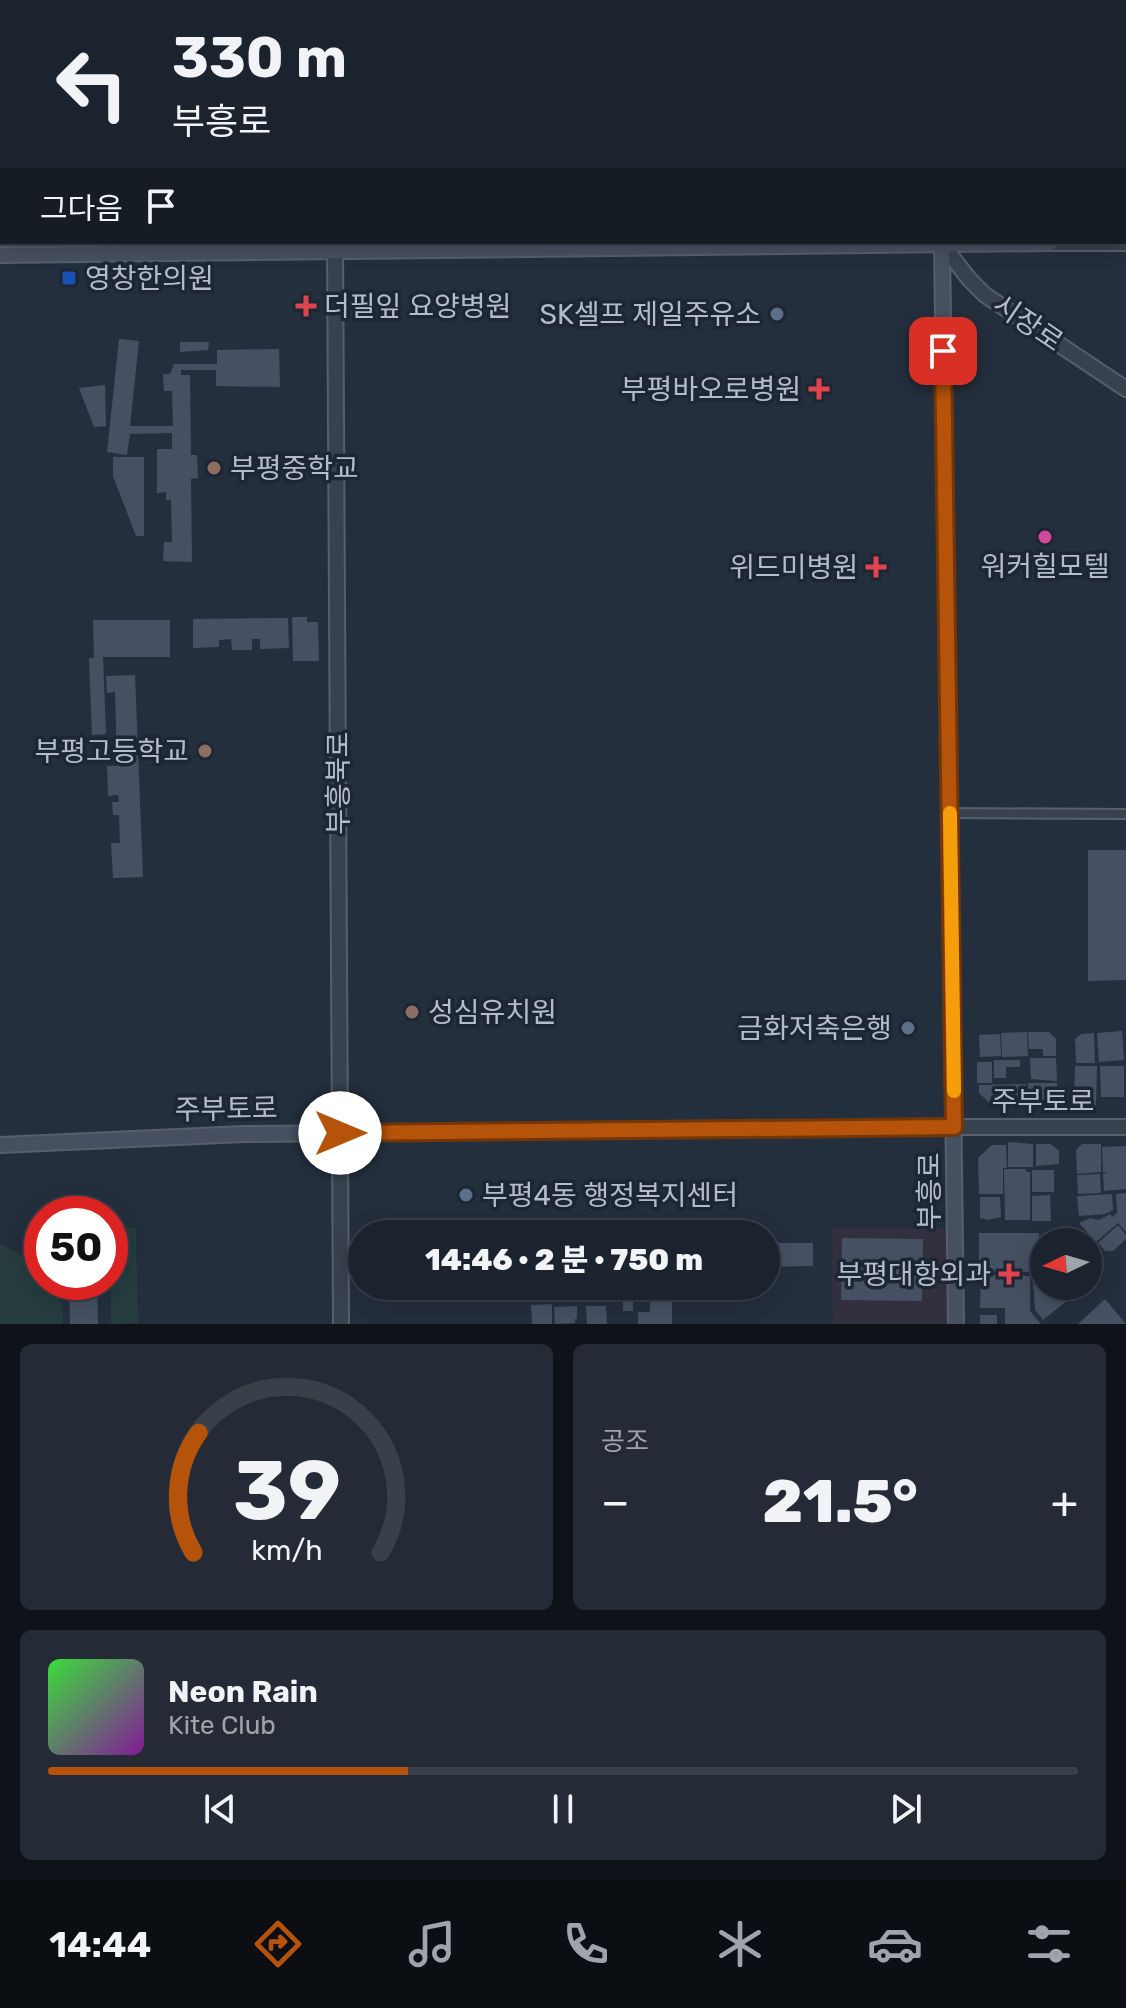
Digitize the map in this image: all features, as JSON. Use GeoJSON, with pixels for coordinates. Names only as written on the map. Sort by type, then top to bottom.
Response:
{"type":"FeatureCollection","features":[{"type":"Feature","properties":{"kind":"main road"},"geometry":{"type":"LineString","coordinates":[[0,255],[335,246],[774,244]]}},
{"type":"Feature","properties":{"kind":"main road","name":"부흥로"},"geometry":{"type":"LineString","coordinates":[[942,244],[956,1324]]}},
{"type":"Feature","properties":{"kind":"main road","name":"주부토로"},"geometry":{"type":"LineString","coordinates":[[0,1145],[158,1136],[954,1127]]}},
{"type":"Feature","properties":{"kind":"street","name":"시장로"},"geometry":{"type":"LineString","coordinates":[[943,244],[985,295],[1126,389]]}},
{"type":"Feature","properties":{"kind":"street","name":"부흥북로"},"geometry":{"type":"LineString","coordinates":[[335,246],[341,1324]]}},
{"type":"Feature","properties":{"kind":"street"},"geometry":{"type":"LineString","coordinates":[[950,813],[1126,814]]}},
{"type":"Feature","properties":{"kind":"street","name":"주부토로"},"geometry":{"type":"LineString","coordinates":[[954,1127],[1126,1127]]}},
{"type":"Feature","properties":{"kind":"shaded area"},"geometry":{"type":"Polygon","coordinates":[[[832,1228],[955,1228],[956,1324],[833,1324],[832,1228]]]}},
{"type":"Feature","properties":{"kind":"green space"},"geometry":{"type":"Polygon","coordinates":[[[128,1228],[136,1228],[138,1323],[111,1324],[111,1300],[128,1300],[128,1228]]]}},
{"type":"Feature","properties":{"kind":"green space"},"geometry":{"type":"Polygon","coordinates":[[[0,1244],[24,1258],[24,1300],[59,1300],[63,1324],[0,1324],[0,1244]]]}},
{"type":"Feature","properties":{"kind":"building"},"geometry":{"type":"Polygon","coordinates":[[[119,339],[139,341],[130,426],[173,426],[172,391],[164,391],[163,374],[170,374],[174,364],[217,364],[217,350],[279,349],[280,387],[216,386],[216,370],[181,370],[181,375],[190,375],[191,455],[197,455],[198,478],[191,479],[192,562],[163,561],[164,542],[172,542],[171,500],[166,500],[166,492],[157,493],[157,449],[172,449],[172,433],[130,434],[127,455],[107,452],[119,339]]]}},
{"type":"Feature","properties":{"kind":"building"},"geometry":{"type":"Polygon","coordinates":[[[180,342],[209,342],[208,350],[180,352],[180,342]]]}},
{"type":"Feature","properties":{"kind":"building"},"geometry":{"type":"Polygon","coordinates":[[[105,385],[106,426],[94,427],[79,388],[105,385]]]}},
{"type":"Feature","properties":{"kind":"building"},"geometry":{"type":"Polygon","coordinates":[[[113,457],[144,457],[144,536],[136,536],[113,476],[113,457]]]}},
{"type":"Feature","properties":{"kind":"building"},"geometry":{"type":"Polygon","coordinates":[[[292,617],[307,617],[307,622],[318,622],[319,661],[293,661],[292,617]]]}},
{"type":"Feature","properties":{"kind":"building"},"geometry":{"type":"Polygon","coordinates":[[[288,618],[289,648],[260,649],[260,639],[252,639],[252,650],[232,650],[231,639],[219,640],[219,647],[193,648],[193,619],[288,618]]]}},
{"type":"Feature","properties":{"kind":"building"},"geometry":{"type":"Polygon","coordinates":[[[93,620],[170,620],[170,657],[103,657],[106,734],[92,735],[89,658],[94,658],[93,620]]]}},
{"type":"Feature","properties":{"kind":"building"},"geometry":{"type":"Polygon","coordinates":[[[135,675],[143,877],[113,878],[111,843],[120,843],[119,815],[113,815],[112,802],[119,802],[118,795],[108,796],[107,766],[117,766],[115,692],[107,693],[106,676],[135,675]]]}},
{"type":"Feature","properties":{"kind":"building"},"geometry":{"type":"Polygon","coordinates":[[[1088,850],[1126,850],[1126,980],[1088,981],[1088,850]]]}},
{"type":"Feature","properties":{"kind":"building"},"geometry":{"type":"Polygon","coordinates":[[[1122,1031],[1124,1060],[1099,1062],[1097,1033],[1122,1031]]]}},
{"type":"Feature","properties":{"kind":"building"},"geometry":{"type":"Polygon","coordinates":[[[1027,1032],[1028,1056],[1002,1057],[1001,1033],[1027,1032]]]}},
{"type":"Feature","properties":{"kind":"building"},"geometry":{"type":"Polygon","coordinates":[[[1028,1032],[1049,1032],[1056,1039],[1056,1056],[1043,1056],[1043,1049],[1029,1049],[1028,1032]]]}},
{"type":"Feature","properties":{"kind":"building"},"geometry":{"type":"Polygon","coordinates":[[[1094,1033],[1095,1063],[1076,1063],[1075,1039],[1081,1034],[1094,1033]]]}},
{"type":"Feature","properties":{"kind":"building"},"geometry":{"type":"Polygon","coordinates":[[[1000,1034],[1001,1056],[980,1057],[979,1035],[1000,1034]]]}},
{"type":"Feature","properties":{"kind":"building"},"geometry":{"type":"Polygon","coordinates":[[[1030,1058],[1056,1058],[1057,1081],[1031,1079],[1030,1058]]]}},
{"type":"Feature","properties":{"kind":"building"},"geometry":{"type":"Polygon","coordinates":[[[994,1060],[1020,1060],[1020,1067],[1006,1067],[1006,1078],[994,1078],[994,1060]]]}},
{"type":"Feature","properties":{"kind":"building"},"geometry":{"type":"Polygon","coordinates":[[[977,1062],[992,1062],[992,1083],[977,1083],[977,1062]]]}},
{"type":"Feature","properties":{"kind":"building"},"geometry":{"type":"Polygon","coordinates":[[[1075,1066],[1097,1066],[1096,1106],[1081,1105],[1074,1099],[1075,1066]]]}},
{"type":"Feature","properties":{"kind":"building"},"geometry":{"type":"Polygon","coordinates":[[[1100,1066],[1124,1066],[1124,1097],[1101,1097],[1100,1066]]]}},
{"type":"Feature","properties":{"kind":"building"},"geometry":{"type":"Polygon","coordinates":[[[1028,1083],[1057,1083],[1058,1098],[1050,1106],[1029,1107],[1028,1083]]]}},
{"type":"Feature","properties":{"kind":"building"},"geometry":{"type":"Polygon","coordinates":[[[1026,1084],[1026,1105],[993,1106],[979,1093],[979,1085],[1026,1084]]]}},
{"type":"Feature","properties":{"kind":"building"},"geometry":{"type":"Polygon","coordinates":[[[1008,1142],[1033,1144],[1033,1167],[1008,1167],[1008,1142]]]}},
{"type":"Feature","properties":{"kind":"building"},"geometry":{"type":"Polygon","coordinates":[[[1036,1144],[1051,1144],[1059,1151],[1059,1164],[1036,1166],[1036,1144]]]}},
{"type":"Feature","properties":{"kind":"building"},"geometry":{"type":"Polygon","coordinates":[[[1082,1144],[1101,1144],[1101,1172],[1077,1174],[1076,1150],[1082,1144]]]}},
{"type":"Feature","properties":{"kind":"building"},"geometry":{"type":"Polygon","coordinates":[[[992,1145],[1006,1145],[1007,1168],[1003,1168],[1003,1194],[979,1194],[978,1158],[992,1145]]]}},
{"type":"Feature","properties":{"kind":"building"},"geometry":{"type":"Polygon","coordinates":[[[1126,1146],[1126,1189],[1104,1191],[1103,1174],[1107,1173],[1103,1172],[1102,1147],[1126,1146]]]}},
{"type":"Feature","properties":{"kind":"building"},"geometry":{"type":"Polygon","coordinates":[[[1004,1169],[1026,1169],[1030,1172],[1030,1220],[1005,1220],[1004,1169]]]}},
{"type":"Feature","properties":{"kind":"building"},"geometry":{"type":"Polygon","coordinates":[[[1032,1170],[1054,1170],[1054,1192],[1032,1192],[1032,1170]]]}},
{"type":"Feature","properties":{"kind":"building"},"geometry":{"type":"Polygon","coordinates":[[[1100,1174],[1101,1193],[1078,1194],[1077,1175],[1100,1174]]]}},
{"type":"Feature","properties":{"kind":"building"},"geometry":{"type":"Polygon","coordinates":[[[1126,1193],[1126,1232],[1118,1223],[1102,1237],[1102,1228],[1083,1228],[1079,1223],[1090,1218],[1099,1220],[1110,1214],[1112,1217],[1117,1213],[1116,1194],[1126,1193]]]}},
{"type":"Feature","properties":{"kind":"building"},"geometry":{"type":"Polygon","coordinates":[[[1112,1194],[1113,1210],[1105,1214],[1079,1216],[1077,1196],[1112,1194]]]}},
{"type":"Feature","properties":{"kind":"building"},"geometry":{"type":"Polygon","coordinates":[[[1050,1195],[1051,1221],[1032,1221],[1032,1196],[1050,1195]]]}},
{"type":"Feature","properties":{"kind":"building"},"geometry":{"type":"Polygon","coordinates":[[[980,1197],[1000,1197],[1001,1217],[980,1218],[980,1197]]]}},
{"type":"Feature","properties":{"kind":"building"},"geometry":{"type":"Polygon","coordinates":[[[1118,1225],[1126,1235],[1126,1239],[1113,1251],[1105,1251],[1102,1239],[1118,1225]]]}},
{"type":"Feature","properties":{"kind":"building"},"geometry":{"type":"Polygon","coordinates":[[[979,1233],[1030,1233],[1030,1272],[979,1271],[979,1233]]]}},
{"type":"Feature","properties":{"kind":"building"},"geometry":{"type":"Polygon","coordinates":[[[842,1238],[923,1239],[922,1301],[841,1300],[842,1238]]]}},
{"type":"Feature","properties":{"kind":"building"},"geometry":{"type":"Polygon","coordinates":[[[780,1243],[813,1243],[813,1266],[780,1267],[780,1243]]]}},
{"type":"Feature","properties":{"kind":"building"},"geometry":{"type":"Polygon","coordinates":[[[981,1275],[1030,1276],[1030,1311],[1041,1324],[1005,1324],[1005,1308],[980,1308],[981,1275]]]}},
{"type":"Feature","properties":{"kind":"building"},"geometry":{"type":"Polygon","coordinates":[[[1105,1299],[1126,1324],[1078,1324],[1105,1299]]]}},
{"type":"Feature","properties":{"kind":"building"},"geometry":{"type":"Polygon","coordinates":[[[69,1300],[97,1300],[98,1324],[70,1324],[69,1300]]]}},
{"type":"Feature","properties":{"kind":"building"},"geometry":{"type":"Polygon","coordinates":[[[623,1300],[633,1300],[633,1311],[623,1311],[623,1300]]]}},
{"type":"Feature","properties":{"kind":"building"},"geometry":{"type":"Polygon","coordinates":[[[650,1300],[672,1300],[672,1324],[638,1324],[638,1312],[650,1312],[650,1300]]]}},
{"type":"Feature","properties":{"kind":"building"},"geometry":{"type":"Polygon","coordinates":[[[1034,1300],[1068,1300],[1043,1320],[1035,1310],[1034,1300]]]}},
{"type":"Feature","properties":{"kind":"building"},"geometry":{"type":"Polygon","coordinates":[[[552,1304],[552,1324],[532,1324],[531,1305],[552,1304]]]}},
{"type":"Feature","properties":{"kind":"building"},"geometry":{"type":"Polygon","coordinates":[[[577,1306],[575,1323],[555,1324],[554,1307],[577,1306]]]}},
{"type":"Feature","properties":{"kind":"building"},"geometry":{"type":"Polygon","coordinates":[[[586,1306],[606,1306],[607,1324],[587,1324],[586,1306]]]}},
{"type":"Feature","properties":{"kind":"building"},"geometry":{"type":"Polygon","coordinates":[[[980,1315],[997,1315],[997,1324],[980,1324],[980,1315]]]}},
{"type":"Feature","properties":{"kind":"slow traffic"},"geometry":{"type":"LineString","coordinates":[[950,813],[954,1091]]}},
{"type":"Feature","properties":{"kind":"place","name":"영창한의원"},"geometry":{"type":"Point","coordinates":[69,278]}},
{"type":"Feature","properties":{"kind":"place","name":"더필잎 요양병원"},"geometry":{"type":"Point","coordinates":[306,306]}},
{"type":"Feature","properties":{"kind":"place","name":"SK셀프 제일주유소"},"geometry":{"type":"Point","coordinates":[777,314]}},
{"type":"Feature","properties":{"kind":"place","name":"부평바오로병원"},"geometry":{"type":"Point","coordinates":[819,389]}},
{"type":"Feature","properties":{"kind":"place","name":"부평중학교"},"geometry":{"type":"Point","coordinates":[214,468]}},
{"type":"Feature","properties":{"kind":"place","name":"워커힐모텔"},"geometry":{"type":"Point","coordinates":[1045,537]}},
{"type":"Feature","properties":{"kind":"place","name":"위드미병원"},"geometry":{"type":"Point","coordinates":[876,567]}},
{"type":"Feature","properties":{"kind":"place","name":"부평고등학교"},"geometry":{"type":"Point","coordinates":[205,751]}},
{"type":"Feature","properties":{"kind":"place","name":"성심유치원"},"geometry":{"type":"Point","coordinates":[412,1012]}},
{"type":"Feature","properties":{"kind":"place","name":"금화저축은행"},"geometry":{"type":"Point","coordinates":[908,1028]}},
{"type":"Feature","properties":{"kind":"place","name":"부평4동 행정복지센터"},"geometry":{"type":"Point","coordinates":[466,1195]}},
{"type":"Feature","properties":{"kind":"place","name":"부평대항외과"},"geometry":{"type":"Point","coordinates":[1009,1274]}},
{"type":"Feature","properties":{"kind":"route"},"geometry":{"type":"LineString","coordinates":[[340,1133],[954,1127],[943,351]]}}]}
